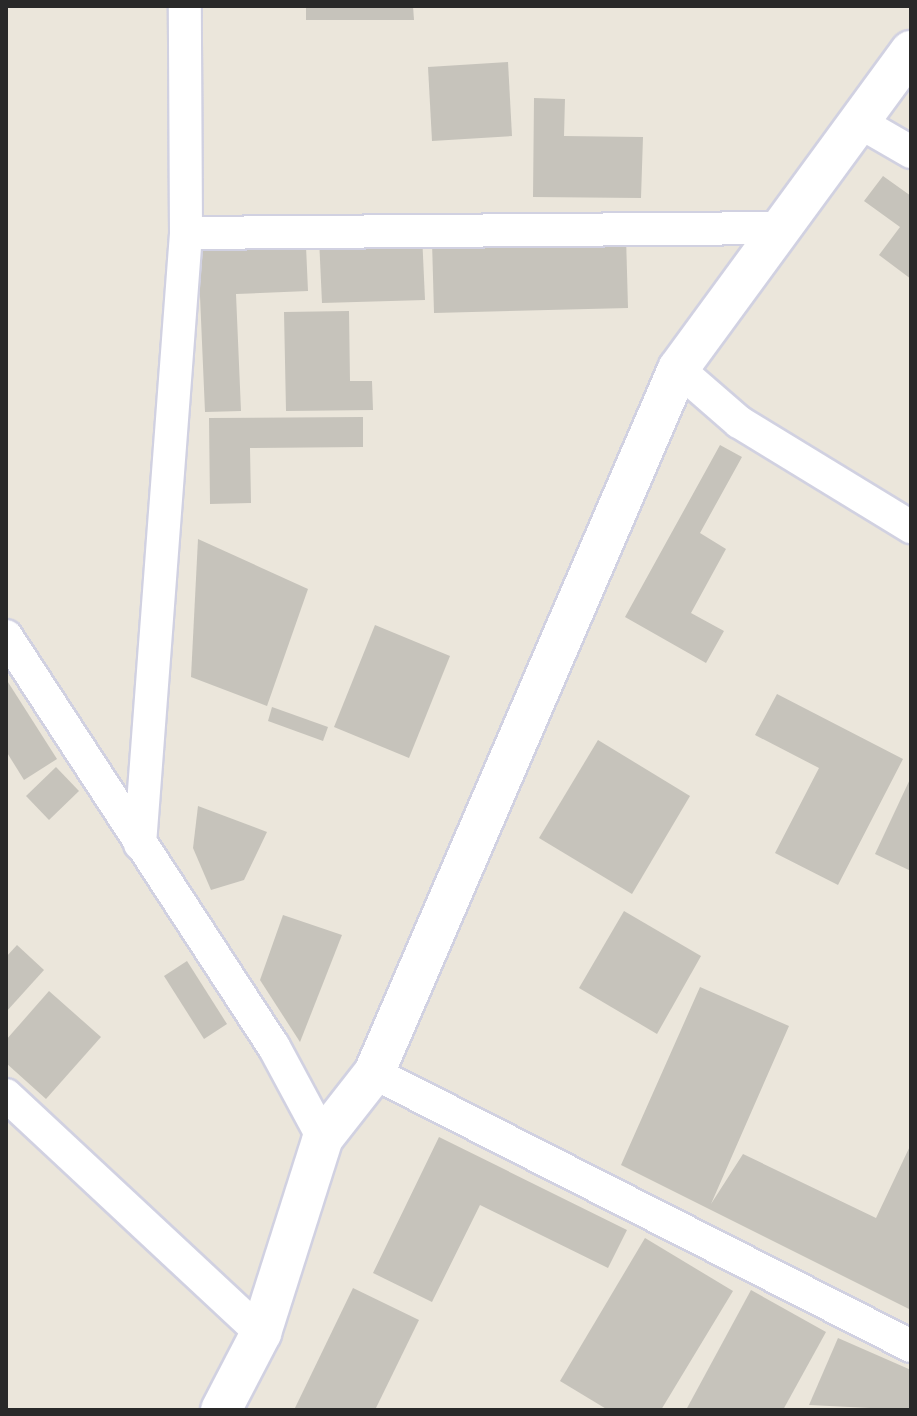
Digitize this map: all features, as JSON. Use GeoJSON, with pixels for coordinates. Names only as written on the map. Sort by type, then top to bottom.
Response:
{"type":"FeatureCollection","features":[{"type":"Feature","properties":{"kind":"street"},"geometry":{"type":"LineString","coordinates":[[140,844],[186,233],[185,6]]}},
{"type":"Feature","properties":{"kind":"street"},"geometry":{"type":"LineString","coordinates":[[221,1410],[261,1333],[323,1138],[374,1073],[678,369],[911,51]]}},
{"type":"Feature","properties":{"kind":"street"},"geometry":{"type":"LineString","coordinates":[[859,122],[911,152]]}},
{"type":"Feature","properties":{"kind":"street"},"geometry":{"type":"LineString","coordinates":[[186,233],[781,228]]}},
{"type":"Feature","properties":{"kind":"street"},"geometry":{"type":"LineString","coordinates":[[678,369],[739,422],[911,527]]}},
{"type":"Feature","properties":{"kind":"street"},"geometry":{"type":"LineString","coordinates":[[6,636],[274,1047],[323,1138]]}},
{"type":"Feature","properties":{"kind":"street"},"geometry":{"type":"LineString","coordinates":[[374,1073],[911,1346]]}},
{"type":"Feature","properties":{"kind":"street"},"geometry":{"type":"LineString","coordinates":[[6,1095],[261,1333]]}},
{"type":"Feature","properties":{"kind":"building"},"geometry":{"type":"Polygon","coordinates":[[[306,6],[413,6],[414,20],[306,20],[306,6]]]}},
{"type":"Feature","properties":{"kind":"building"},"geometry":{"type":"Polygon","coordinates":[[[508,62],[512,136],[432,141],[428,67],[508,62]]]}},
{"type":"Feature","properties":{"kind":"building"},"geometry":{"type":"Polygon","coordinates":[[[534,98],[565,99],[564,136],[643,137],[641,198],[533,197],[534,98]]]}},
{"type":"Feature","properties":{"kind":"building"},"geometry":{"type":"Polygon","coordinates":[[[883,176],[911,196],[911,279],[879,255],[900,227],[864,201],[883,176]]]}},
{"type":"Feature","properties":{"kind":"building"},"geometry":{"type":"Polygon","coordinates":[[[422,234],[425,300],[322,303],[319,238],[422,234]]]}},
{"type":"Feature","properties":{"kind":"building"},"geometry":{"type":"Polygon","coordinates":[[[626,236],[628,308],[434,313],[432,241],[626,236]]]}},
{"type":"Feature","properties":{"kind":"building"},"geometry":{"type":"Polygon","coordinates":[[[306,246],[308,291],[236,294],[241,411],[205,412],[198,250],[306,246]]]}},
{"type":"Feature","properties":{"kind":"building"},"geometry":{"type":"Polygon","coordinates":[[[349,311],[350,381],[372,381],[373,410],[286,411],[284,312],[349,311]]]}},
{"type":"Feature","properties":{"kind":"building"},"geometry":{"type":"Polygon","coordinates":[[[363,417],[363,447],[250,448],[251,503],[210,504],[209,418],[363,417]]]}},
{"type":"Feature","properties":{"kind":"building"},"geometry":{"type":"Polygon","coordinates":[[[720,445],[742,457],[700,533],[726,549],[691,613],[724,631],[706,663],[625,617],[720,445]]]}},
{"type":"Feature","properties":{"kind":"building"},"geometry":{"type":"Polygon","coordinates":[[[198,539],[308,589],[267,706],[191,677],[198,539]]]}},
{"type":"Feature","properties":{"kind":"building"},"geometry":{"type":"Polygon","coordinates":[[[375,625],[450,656],[409,758],[334,727],[375,625]]]}},
{"type":"Feature","properties":{"kind":"building"},"geometry":{"type":"Polygon","coordinates":[[[6,679],[57,759],[24,780],[6,751],[6,679]]]}},
{"type":"Feature","properties":{"kind":"building"},"geometry":{"type":"Polygon","coordinates":[[[777,694],[903,759],[838,885],[775,853],[819,768],[755,735],[777,694]]]}},
{"type":"Feature","properties":{"kind":"building"},"geometry":{"type":"Polygon","coordinates":[[[272,707],[328,727],[323,741],[268,721],[272,707]]]}},
{"type":"Feature","properties":{"kind":"building"},"geometry":{"type":"Polygon","coordinates":[[[598,740],[690,796],[632,894],[539,838],[598,740]]]}},
{"type":"Feature","properties":{"kind":"building"},"geometry":{"type":"Polygon","coordinates":[[[56,767],[79,791],[49,820],[26,796],[56,767]]]}},
{"type":"Feature","properties":{"kind":"building"},"geometry":{"type":"Polygon","coordinates":[[[911,777],[911,871],[875,854],[911,777]]]}},
{"type":"Feature","properties":{"kind":"building"},"geometry":{"type":"Polygon","coordinates":[[[198,806],[267,832],[244,880],[211,890],[193,848],[198,806]]]}},
{"type":"Feature","properties":{"kind":"building"},"geometry":{"type":"Polygon","coordinates":[[[624,911],[701,956],[657,1034],[579,988],[624,911]]]}},
{"type":"Feature","properties":{"kind":"building"},"geometry":{"type":"Polygon","coordinates":[[[283,915],[342,935],[300,1042],[260,980],[283,915]]]}},
{"type":"Feature","properties":{"kind":"building"},"geometry":{"type":"Polygon","coordinates":[[[17,945],[44,970],[6,1012],[6,957],[17,945]]]}},
{"type":"Feature","properties":{"kind":"building"},"geometry":{"type":"Polygon","coordinates":[[[187,961],[227,1024],[204,1039],[164,976],[187,961]]]}},
{"type":"Feature","properties":{"kind":"building"},"geometry":{"type":"Polygon","coordinates":[[[700,987],[789,1026],[711,1204],[743,1154],[876,1218],[911,1144],[911,1310],[621,1165],[700,987]]]}},
{"type":"Feature","properties":{"kind":"building"},"geometry":{"type":"Polygon","coordinates":[[[49,991],[101,1037],[46,1099],[6,1063],[6,1040],[49,991]]]}},
{"type":"Feature","properties":{"kind":"building"},"geometry":{"type":"Polygon","coordinates":[[[439,1137],[627,1230],[608,1268],[480,1205],[432,1302],[373,1273],[439,1137]]]}},
{"type":"Feature","properties":{"kind":"building"},"geometry":{"type":"Polygon","coordinates":[[[645,1238],[733,1291],[661,1410],[608,1410],[560,1381],[645,1238]]]}},
{"type":"Feature","properties":{"kind":"building"},"geometry":{"type":"Polygon","coordinates":[[[353,1288],[419,1320],[375,1410],[294,1410],[353,1288]]]}},
{"type":"Feature","properties":{"kind":"building"},"geometry":{"type":"Polygon","coordinates":[[[751,1290],[826,1332],[783,1410],[686,1410],[751,1290]]]}},
{"type":"Feature","properties":{"kind":"building"},"geometry":{"type":"Polygon","coordinates":[[[838,1338],[911,1370],[911,1410],[809,1405],[838,1338]]]}}]}
